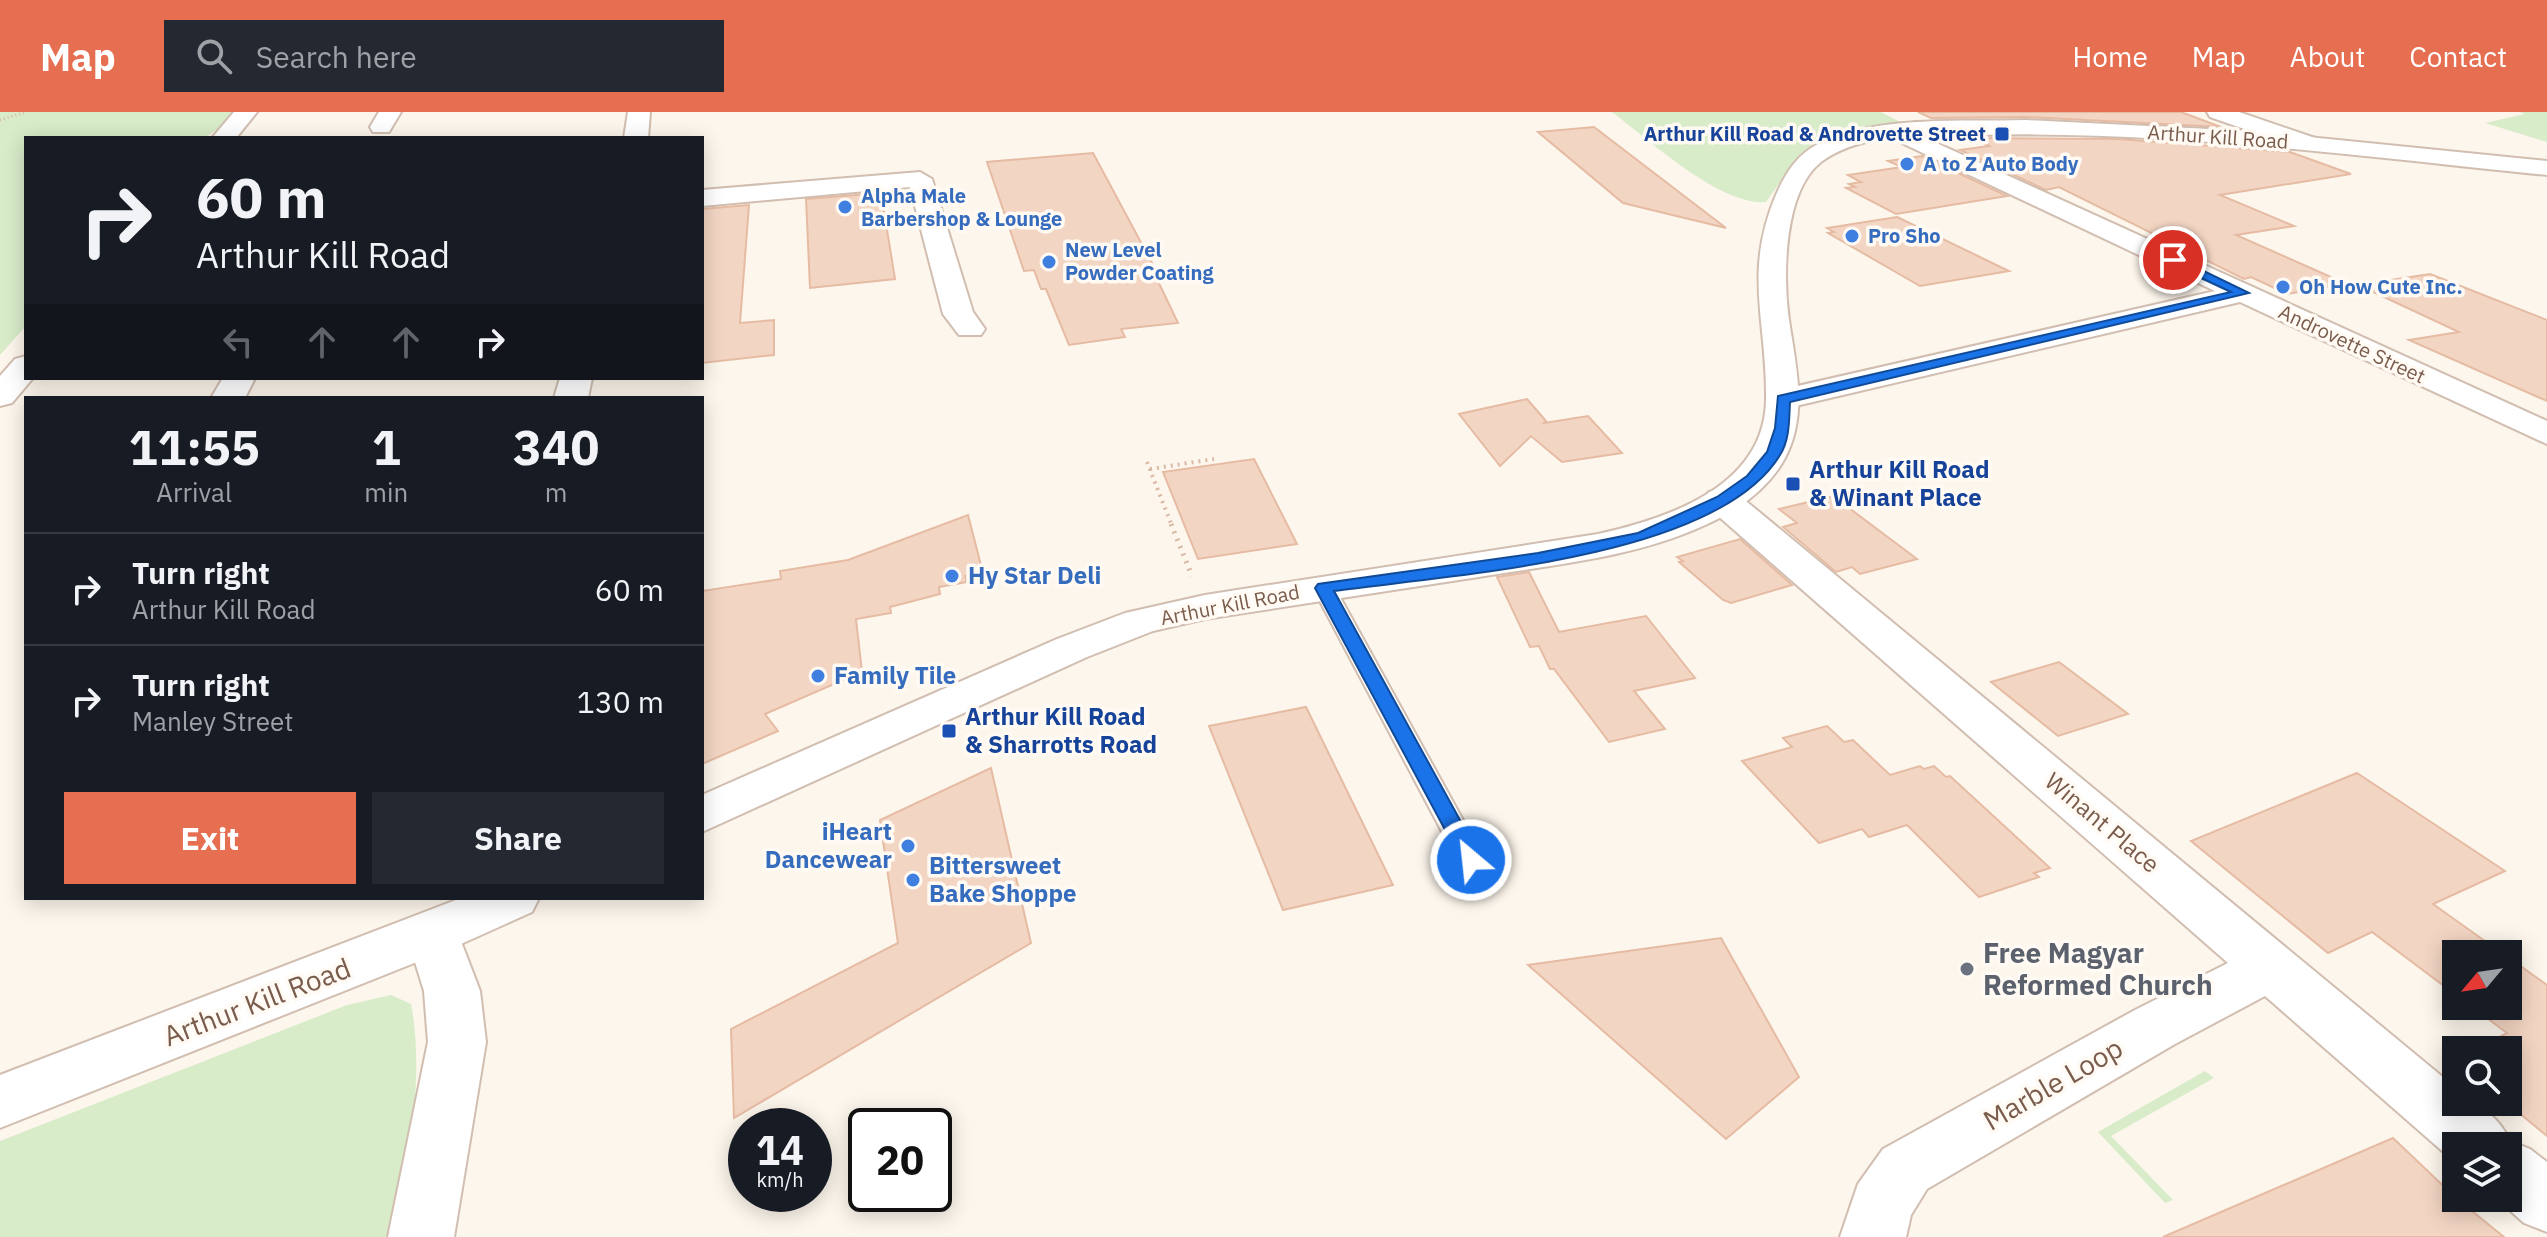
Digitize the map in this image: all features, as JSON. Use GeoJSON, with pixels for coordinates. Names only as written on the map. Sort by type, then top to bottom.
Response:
{"type":"FeatureCollection","features":[{"type":"Feature","properties":{"kind":"street"},"geometry":{"type":"LineString","coordinates":[[226,136],[246,112]]}},
{"type":"Feature","properties":{"kind":"street"},"geometry":{"type":"LineString","coordinates":[[636,136],[639,112]]}},
{"type":"Feature","properties":{"kind":"street"},"geometry":{"type":"LineString","coordinates":[[2218,112],[2307,143]]}},
{"type":"Feature","properties":{"kind":"street","name":"Arthur Kill Road"},"geometry":{"type":"LineString","coordinates":[[704,814],[1102,635],[1172,614],[1643,537],[1722,500],[1753,479],[1774,453],[1782,428],[1783,399],[1769,295],[1773,236],[1792,186],[1804,165],[1816,155],[1856,140],[1897,132],[1967,128],[2068,128],[2307,143],[2547,168]]}},
{"type":"Feature","properties":{"kind":"street","name":"Androvette Street"},"geometry":{"type":"LineString","coordinates":[[1897,132],[2547,434]]}},
{"type":"Feature","properties":{"kind":"street"},"geometry":{"type":"LineString","coordinates":[[704,198],[920,179],[958,314],[970,329]]}},
{"type":"Feature","properties":{"kind":"street"},"geometry":{"type":"LineString","coordinates":[[1783,399],[2243,293]]}},
{"type":"Feature","properties":{"kind":"street"},"geometry":{"type":"LineString","coordinates":[[0,396],[24,368]]}},
{"type":"Feature","properties":{"kind":"street","name":"Winant Place"},"geometry":{"type":"LineString","coordinates":[[1722,500],[2465,1132]]}},
{"type":"Feature","properties":{"kind":"street","name":"Arthur Kill Road"},"geometry":{"type":"LineString","coordinates":[[0,1102],[433,933],[508,900]]}},
{"type":"Feature","properties":{"kind":"street"},"geometry":{"type":"LineString","coordinates":[[421,1237],[457,1042],[452,991],[433,933]]}},
{"type":"Feature","properties":{"kind":"street","name":"Marble Loop"},"geometry":{"type":"LineString","coordinates":[[1873,1237],[1881,1205],[1905,1169],[2155,1027],[2271,967]]}},
{"type":"Feature","properties":{"kind":"street"},"geometry":{"type":"LineString","coordinates":[[2522,1181],[2547,1202]]}},
{"type":"Feature","properties":{"kind":"lane"},"geometry":{"type":"LineString","coordinates":[[1324,588],[1471,860]]}},
{"type":"Feature","properties":{"kind":"path"},"geometry":{"type":"LineString","coordinates":[[0,120],[26,112]]}},
{"type":"Feature","properties":{"kind":"path"},"geometry":{"type":"LineString","coordinates":[[1150,469],[1214,459]]}},
{"type":"Feature","properties":{"kind":"path"},"geometry":{"type":"LineString","coordinates":[[1147,462],[1194,583]]}},
{"type":"Feature","properties":{"kind":"green space"},"geometry":{"type":"Polygon","coordinates":[[[0,112],[235,112],[224,125],[207,136],[24,136],[24,328],[0,355],[0,112]]]}},
{"type":"Feature","properties":{"kind":"green space"},"geometry":{"type":"Polygon","coordinates":[[[1612,112],[1881,112],[1904,124],[1839,137],[1809,152],[1766,202],[1748,200],[1707,182],[1685,169],[1612,112]]]}},
{"type":"Feature","properties":{"kind":"green space"},"geometry":{"type":"Polygon","coordinates":[[[2519,112],[2547,112],[2547,142],[2485,123],[2525,114],[2519,112]]]}},
{"type":"Feature","properties":{"kind":"green space"},"geometry":{"type":"Polygon","coordinates":[[[391,995],[411,1004],[416,1061],[413,1120],[395,1237],[0,1237],[0,1141],[347,1005],[391,995]]]}},
{"type":"Feature","properties":{"kind":"green space"},"geometry":{"type":"Polygon","coordinates":[[[2205,1071],[2214,1078],[2111,1136],[2173,1200],[2165,1203],[2098,1132],[2205,1071]]]}},
{"type":"Feature","properties":{"kind":"building"},"geometry":{"type":"Polygon","coordinates":[[[1918,112],[2181,112],[2221,127],[2026,117],[1931,118],[1918,112]]]}},
{"type":"Feature","properties":{"kind":"building"},"geometry":{"type":"Polygon","coordinates":[[[1594,127],[1726,228],[1623,203],[1538,132],[1594,127]]]}},
{"type":"Feature","properties":{"kind":"building"},"geometry":{"type":"Polygon","coordinates":[[[1973,138],[2118,139],[2290,152],[2351,174],[2220,195],[2294,226],[2236,235],[2347,284],[2287,294],[2251,277],[2244,279],[2059,187],[2046,190],[1960,150],[1989,146],[1973,138]]]}},
{"type":"Feature","properties":{"kind":"building"},"geometry":{"type":"Polygon","coordinates":[[[1093,153],[1159,276],[1156,277],[1178,323],[1121,329],[1125,337],[1069,345],[1046,289],[1041,289],[1034,270],[1024,271],[987,162],[1093,153]]]}},
{"type":"Feature","properties":{"kind":"building"},"geometry":{"type":"Polygon","coordinates":[[[1922,156],[2007,196],[1896,214],[1846,188],[1855,187],[1849,184],[1861,182],[1848,175],[1902,167],[1888,161],[1922,156]]]}},
{"type":"Feature","properties":{"kind":"building"},"geometry":{"type":"Polygon","coordinates":[[[881,193],[895,279],[810,288],[806,199],[881,193]]]}},
{"type":"Feature","properties":{"kind":"building"},"geometry":{"type":"Polygon","coordinates":[[[749,205],[740,323],[774,320],[774,355],[704,363],[704,209],[749,205]]]}},
{"type":"Feature","properties":{"kind":"building"},"geometry":{"type":"Polygon","coordinates":[[[1897,217],[2009,271],[1920,286],[1828,233],[1834,232],[1827,228],[1897,217]]]}},
{"type":"Feature","properties":{"kind":"building"},"geometry":{"type":"Polygon","coordinates":[[[2430,274],[2547,320],[2547,401],[2409,340],[2459,332],[2358,285],[2430,274]]]}},
{"type":"Feature","properties":{"kind":"building"},"geometry":{"type":"Polygon","coordinates":[[[1527,399],[1546,421],[1544,423],[1588,416],[1622,453],[1562,462],[1531,436],[1500,466],[1459,414],[1527,399]]]}},
{"type":"Feature","properties":{"kind":"building"},"geometry":{"type":"Polygon","coordinates":[[[1254,459],[1297,544],[1198,559],[1163,472],[1254,459]]]}},
{"type":"Feature","properties":{"kind":"building"},"geometry":{"type":"Polygon","coordinates":[[[1833,496],[1917,559],[1860,574],[1852,567],[1836,572],[1783,527],[1797,523],[1779,509],[1833,496]]]}},
{"type":"Feature","properties":{"kind":"building"},"geometry":{"type":"Polygon","coordinates":[[[968,515],[983,573],[965,576],[967,582],[939,587],[940,594],[890,607],[891,613],[856,619],[862,672],[765,714],[778,731],[704,763],[704,591],[781,579],[780,571],[848,560],[968,515]]]}},
{"type":"Feature","properties":{"kind":"building"},"geometry":{"type":"Polygon","coordinates":[[[1740,539],[1792,585],[1731,603],[1723,600],[1677,557],[1740,539]]]}},
{"type":"Feature","properties":{"kind":"building"},"geometry":{"type":"Polygon","coordinates":[[[1529,572],[1559,632],[1646,616],[1695,678],[1634,691],[1665,729],[1609,742],[1554,669],[1550,669],[1539,646],[1530,647],[1497,577],[1529,572]]]}},
{"type":"Feature","properties":{"kind":"building"},"geometry":{"type":"Polygon","coordinates":[[[2059,662],[2128,714],[2058,736],[1991,682],[2059,662]]]}},
{"type":"Feature","properties":{"kind":"building"},"geometry":{"type":"Polygon","coordinates":[[[1306,707],[1393,885],[1283,910],[1209,726],[1306,707]]]}},
{"type":"Feature","properties":{"kind":"building"},"geometry":{"type":"Polygon","coordinates":[[[1827,726],[1844,742],[1853,740],[1890,775],[1920,766],[1924,769],[1934,766],[1946,777],[1950,776],[2050,868],[2034,873],[2039,877],[1979,897],[1907,825],[1869,837],[1862,829],[1819,843],[1742,761],[1792,747],[1783,738],[1827,726]]]}},
{"type":"Feature","properties":{"kind":"building"},"geometry":{"type":"Polygon","coordinates":[[[991,768],[1031,943],[751,1108],[734,1108],[731,1029],[898,943],[880,820],[991,768]]]}},
{"type":"Feature","properties":{"kind":"building"},"geometry":{"type":"Polygon","coordinates":[[[2357,773],[2505,871],[2433,904],[2483,940],[2442,940],[2442,984],[2372,932],[2328,953],[2191,841],[2357,773]]]}},
{"type":"Feature","properties":{"kind":"building"},"geometry":{"type":"Polygon","coordinates":[[[1721,938],[1799,1077],[1726,1139],[1528,965],[1721,938]]]}},
{"type":"Feature","properties":{"kind":"building"},"geometry":{"type":"Polygon","coordinates":[[[2522,967],[2547,985],[2547,1136],[2522,1115],[2522,1036],[2502,1036],[2507,1033],[2490,1020],[2522,1020],[2522,967]]]}},
{"type":"Feature","properties":{"kind":"building"},"geometry":{"type":"Polygon","coordinates":[[[2393,1138],[2442,1185],[2442,1212],[2473,1212],[2504,1237],[2163,1237],[2393,1138]]]}},
{"type":"Feature","properties":{"kind":"place","name":"Arthur Kill Road & Androvette Street"},"geometry":{"type":"Point","coordinates":[2002,134]}},
{"type":"Feature","properties":{"kind":"place","name":"A to Z Auto Body"},"geometry":{"type":"Point","coordinates":[1907,164]}},
{"type":"Feature","properties":{"kind":"place","name":"Alpha Male Barbershop & Lounge"},"geometry":{"type":"Point","coordinates":[845,207]}},
{"type":"Feature","properties":{"kind":"place","name":"Pro Sho"},"geometry":{"type":"Point","coordinates":[1852,236]}},
{"type":"Feature","properties":{"kind":"place","name":"New Level Powder Coating"},"geometry":{"type":"Point","coordinates":[1049,262]}},
{"type":"Feature","properties":{"kind":"place","name":"Oh How Cute Inc."},"geometry":{"type":"Point","coordinates":[2283,287]}},
{"type":"Feature","properties":{"kind":"place","name":"Arthur Kill Road & Winant Place"},"geometry":{"type":"Point","coordinates":[1793,484]}},
{"type":"Feature","properties":{"kind":"place","name":"Hy Star Deli"},"geometry":{"type":"Point","coordinates":[952,576]}},
{"type":"Feature","properties":{"kind":"place","name":"Family Tile"},"geometry":{"type":"Point","coordinates":[818,676]}},
{"type":"Feature","properties":{"kind":"place","name":"Arthur Kill Road & Sharrotts Road"},"geometry":{"type":"Point","coordinates":[949,731]}},
{"type":"Feature","properties":{"kind":"place","name":"iHeart Dancewear"},"geometry":{"type":"Point","coordinates":[908,846]}},
{"type":"Feature","properties":{"kind":"place","name":"Bittersweet Bake Shoppe"},"geometry":{"type":"Point","coordinates":[913,880]}},
{"type":"Feature","properties":{"kind":"place","name":"Free Magyar Reformed Church"},"geometry":{"type":"Point","coordinates":[1967,969]}},
{"type":"Feature","properties":{"kind":"route"},"geometry":{"type":"LineString","coordinates":[[1471,860],[1324,588],[1538,557],[1643,537],[1685,520],[1753,479],[1774,453],[1782,428],[1783,399],[2243,293],[2173,260]]}}]}
